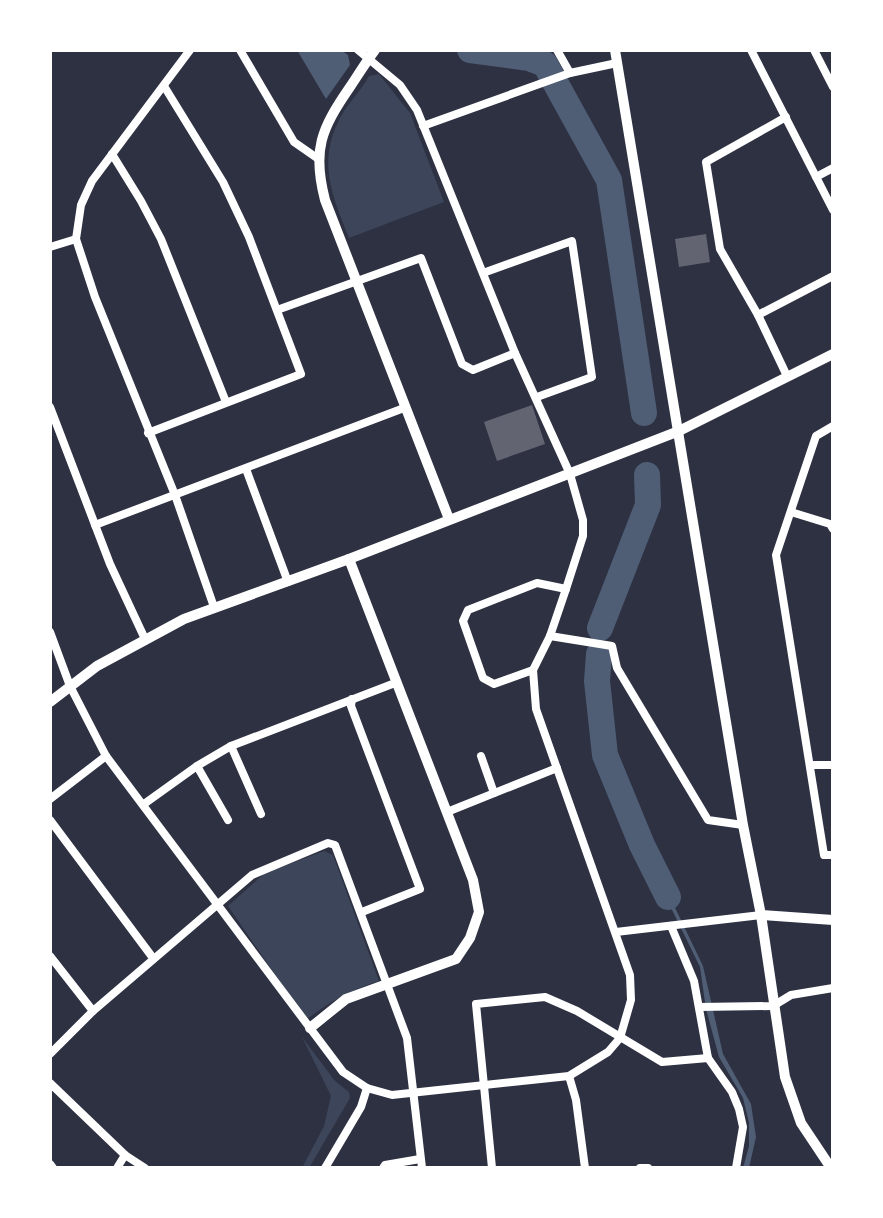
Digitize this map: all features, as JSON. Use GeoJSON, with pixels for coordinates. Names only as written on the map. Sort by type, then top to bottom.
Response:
{"type":"FeatureCollection","features":[{"type":"Feature","properties":{"kind":"street"},"geometry":{"type":"LineString","coordinates":[[190,50],[92,181],[81,205],[76,239],[95,297],[175,495],[214,607]]}},
{"type":"Feature","properties":{"kind":"street"},"geometry":{"type":"LineString","coordinates":[[240,50],[294,142],[317,158]]}},
{"type":"Feature","properties":{"kind":"street"},"geometry":{"type":"LineString","coordinates":[[50,632],[70,686],[106,756],[343,1072],[367,1088],[392,1095],[569,1076],[608,1052],[620,1038],[631,1000],[630,975],[536,709],[533,670],[550,636],[566,589],[583,536],[583,520],[570,474],[515,353],[417,110],[400,85],[372,54],[358,50]]}},
{"type":"Feature","properties":{"kind":"street"},"geometry":{"type":"LineString","coordinates":[[557,50],[570,73]]}},
{"type":"Feature","properties":{"kind":"street"},"geometry":{"type":"LineString","coordinates":[[615,50],[743,825],[761,915],[785,1077],[801,1123],[831,1168]]}},
{"type":"Feature","properties":{"kind":"street"},"geometry":{"type":"LineString","coordinates":[[751,50],[833,210]]}},
{"type":"Feature","properties":{"kind":"street"},"geometry":{"type":"LineString","coordinates":[[814,50],[833,87]]}},
{"type":"Feature","properties":{"kind":"street"},"geometry":{"type":"LineString","coordinates":[[372,54],[325,124],[317,158],[325,200],[449,519]]}},
{"type":"Feature","properties":{"kind":"street"},"geometry":{"type":"LineString","coordinates":[[423,126],[560,76],[617,63]]}},
{"type":"Feature","properties":{"kind":"street"},"geometry":{"type":"LineString","coordinates":[[148,433],[301,374],[249,237],[223,182],[164,86]]}},
{"type":"Feature","properties":{"kind":"street"},"geometry":{"type":"LineString","coordinates":[[786,117],[706,162],[720,249],[758,315],[787,376]]}},
{"type":"Feature","properties":{"kind":"street"},"geometry":{"type":"LineString","coordinates":[[112,154],[161,239],[226,402]]}},
{"type":"Feature","properties":{"kind":"street"},"geometry":{"type":"LineString","coordinates":[[816,177],[833,168]]}},
{"type":"Feature","properties":{"kind":"street"},"geometry":{"type":"LineString","coordinates":[[50,247],[76,239]]}},
{"type":"Feature","properties":{"kind":"street"},"geometry":{"type":"LineString","coordinates":[[483,273],[572,241],[592,377],[537,397]]}},
{"type":"Feature","properties":{"kind":"street"},"geometry":{"type":"LineString","coordinates":[[277,310],[421,258],[462,364],[473,370],[515,353]]}},
{"type":"Feature","properties":{"kind":"street"},"geometry":{"type":"LineString","coordinates":[[758,315],[833,276]]}},
{"type":"Feature","properties":{"kind":"street"},"geometry":{"type":"LineString","coordinates":[[50,702],[97,666],[145,639],[214,607],[349,559],[679,431],[833,354]]}},
{"type":"Feature","properties":{"kind":"street"},"geometry":{"type":"LineString","coordinates":[[50,407],[110,564],[145,639]]}},
{"type":"Feature","properties":{"kind":"street"},"geometry":{"type":"LineString","coordinates":[[95,525],[404,408]]}},
{"type":"Feature","properties":{"kind":"street"},"geometry":{"type":"LineString","coordinates":[[833,426],[816,436],[776,555],[824,855],[833,855]]}},
{"type":"Feature","properties":{"kind":"street"},"geometry":{"type":"LineString","coordinates":[[246,469],[288,582]]}},
{"type":"Feature","properties":{"kind":"street"},"geometry":{"type":"LineString","coordinates":[[791,512],[830,524],[833,529]]}},
{"type":"Feature","properties":{"kind":"street"},"geometry":{"type":"LineString","coordinates":[[310,1028],[346,999],[456,959],[470,938],[479,912],[473,880],[349,559]]}},
{"type":"Feature","properties":{"kind":"street"},"geometry":{"type":"LineString","coordinates":[[533,670],[494,684],[483,678],[463,621],[468,610],[537,583],[566,589]]}},
{"type":"Feature","properties":{"kind":"street"},"geometry":{"type":"LineString","coordinates":[[550,636],[612,646],[617,668],[708,820],[743,825]]}},
{"type":"Feature","properties":{"kind":"street"},"geometry":{"type":"LineString","coordinates":[[144,804],[231,746],[395,683]]}},
{"type":"Feature","properties":{"kind":"street"},"geometry":{"type":"LineString","coordinates":[[352,699],[351,706],[420,889],[362,912]]}},
{"type":"Feature","properties":{"kind":"street"},"geometry":{"type":"LineString","coordinates":[[231,746],[261,814]]}},
{"type":"Feature","properties":{"kind":"street"},"geometry":{"type":"LineString","coordinates":[[50,799],[106,756]]}},
{"type":"Feature","properties":{"kind":"street"},"geometry":{"type":"LineString","coordinates":[[481,756],[494,793]]}},
{"type":"Feature","properties":{"kind":"street"},"geometry":{"type":"LineString","coordinates":[[810,765],[833,765]]}},
{"type":"Feature","properties":{"kind":"street"},"geometry":{"type":"LineString","coordinates":[[197,766],[228,820]]}},
{"type":"Feature","properties":{"kind":"street"},"geometry":{"type":"LineString","coordinates":[[447,812],[557,768]]}},
{"type":"Feature","properties":{"kind":"street"},"geometry":{"type":"LineString","coordinates":[[50,820],[153,958]]}},
{"type":"Feature","properties":{"kind":"street"},"geometry":{"type":"LineString","coordinates":[[50,1054],[93,1011],[252,875],[328,843],[335,845],[407,1038],[421,1163],[385,1165],[383,1168]]}},
{"type":"Feature","properties":{"kind":"street"},"geometry":{"type":"LineString","coordinates":[[616,932],[761,915],[833,920]]}},
{"type":"Feature","properties":{"kind":"street"},"geometry":{"type":"LineString","coordinates":[[671,926],[694,981],[708,1058],[732,1092],[739,1109],[743,1127],[736,1168]]}},
{"type":"Feature","properties":{"kind":"street"},"geometry":{"type":"LineString","coordinates":[[50,956],[93,1011]]}},
{"type":"Feature","properties":{"kind":"street"},"geometry":{"type":"LineString","coordinates":[[700,1007],[773,1006],[791,995],[833,988]]}},
{"type":"Feature","properties":{"kind":"street"},"geometry":{"type":"LineString","coordinates":[[492,1168],[476,1004],[545,997],[577,1011],[662,1062],[708,1058]]}},
{"type":"Feature","properties":{"kind":"street"},"geometry":{"type":"LineString","coordinates":[[569,1076],[576,1100],[585,1168]]}},
{"type":"Feature","properties":{"kind":"street"},"geometry":{"type":"LineString","coordinates":[[50,1083],[125,1155],[145,1168]]}},
{"type":"Feature","properties":{"kind":"street"},"geometry":{"type":"LineString","coordinates":[[325,1168],[361,1107],[367,1088]]}},
{"type":"Feature","properties":{"kind":"street"},"geometry":{"type":"LineString","coordinates":[[117,1168],[125,1155]]}},
{"type":"Feature","properties":{"kind":"street"},"geometry":{"type":"LineString","coordinates":[[640,1168],[648,1168]]}},
{"type":"Feature","properties":{"kind":"shaded area"},"geometry":{"type":"Polygon","coordinates":[[[297,50],[341,50],[348,55],[350,65],[326,99],[297,50]]]}},
{"type":"Feature","properties":{"kind":"shaded area"},"geometry":{"type":"Polygon","coordinates":[[[379,74],[410,113],[444,202],[349,238],[333,193],[329,149],[343,113],[369,76],[379,74]]]}},
{"type":"Feature","properties":{"kind":"shaded area"},"geometry":{"type":"Polygon","coordinates":[[[324,851],[333,855],[379,981],[341,997],[306,1020],[228,906],[265,873],[324,851]]]}},
{"type":"Feature","properties":{"kind":"shaded area"},"geometry":{"type":"Polygon","coordinates":[[[655,866],[703,966],[723,1054],[751,1104],[756,1137],[749,1168],[743,1168],[749,1146],[749,1123],[743,1098],[719,1057],[706,1009],[700,967],[651,867],[655,866]]]}},
{"type":"Feature","properties":{"kind":"shaded area"},"geometry":{"type":"Polygon","coordinates":[[[302,1037],[335,1081],[349,1092],[350,1098],[309,1168],[302,1168],[324,1126],[331,1096],[302,1037]]]}},
{"type":"Feature","properties":{"kind":"building"},"geometry":{"type":"Polygon","coordinates":[[[706,234],[710,262],[679,267],[675,239],[706,234]]]}},
{"type":"Feature","properties":{"kind":"building"},"geometry":{"type":"Polygon","coordinates":[[[532,405],[545,444],[497,461],[484,422],[532,405]]]}},
{"type":"Feature","properties":{"kind":"waterway"},"geometry":{"type":"LineString","coordinates":[[470,50],[529,58],[545,64],[609,180],[644,413]]}},
{"type":"Feature","properties":{"kind":"waterway"},"geometry":{"type":"LineString","coordinates":[[600,628],[648,505],[647,475]]}},
{"type":"Feature","properties":{"kind":"waterway"},"geometry":{"type":"LineString","coordinates":[[599,654],[597,681],[605,755],[642,845],[668,897]]}}]}
